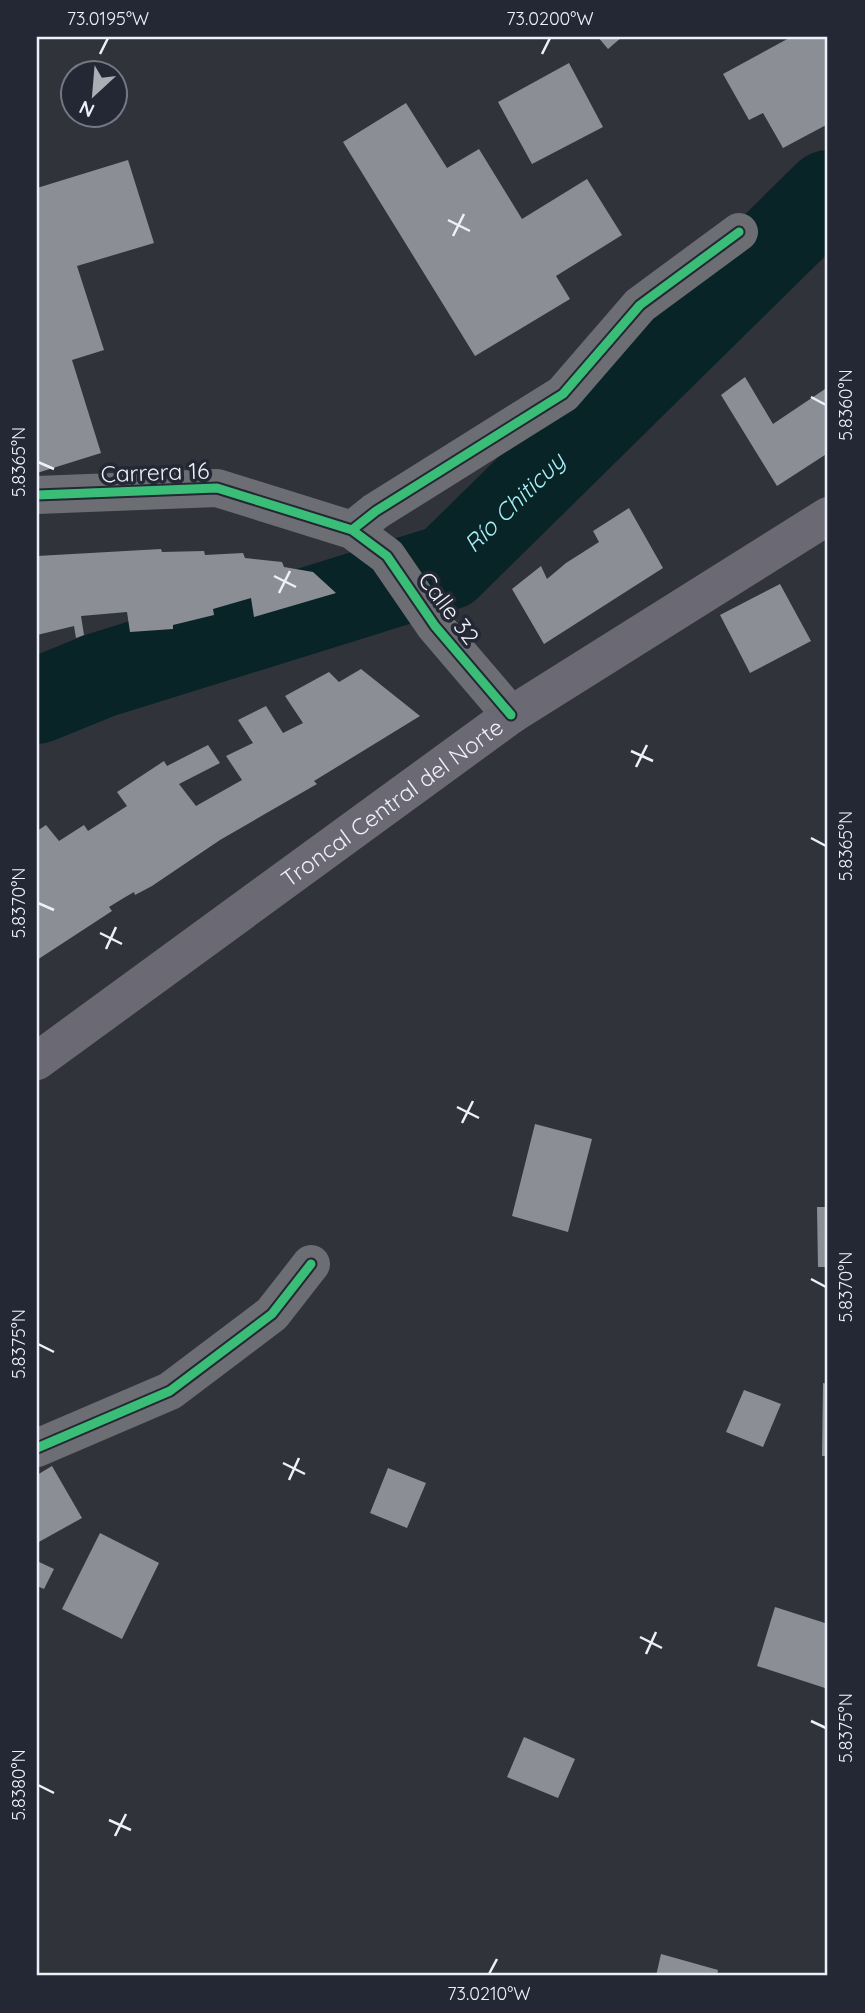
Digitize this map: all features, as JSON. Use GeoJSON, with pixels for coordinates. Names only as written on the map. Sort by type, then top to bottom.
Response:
{"type":"FeatureCollection","features":[{"type":"Feature","properties":{"kind":"highway","name":"Troncal Central del Norte"},"geometry":{"type":"LineString","coordinates":[[37,1061],[510,715],[828,516]]}},
{"type":"Feature","properties":{"kind":"street"},"geometry":{"type":"LineString","coordinates":[[352,530],[376,511],[563,394],[640,305],[739,232]]}},
{"type":"Feature","properties":{"kind":"street","name":"Carrera 16"},"geometry":{"type":"LineString","coordinates":[[37,495],[217,488],[352,530]]}},
{"type":"Feature","properties":{"kind":"street","name":"Calle 32"},"geometry":{"type":"LineString","coordinates":[[352,530],[387,556],[435,626],[510,715]]}},
{"type":"Feature","properties":{"kind":"street"},"geometry":{"type":"LineString","coordinates":[[37,1448],[170,1391],[272,1314],[311,1264]]}},
{"type":"Feature","properties":{"kind":"building"},"geometry":{"type":"Polygon","coordinates":[[[598,37],[622,37],[608,49],[598,37]]]}},
{"type":"Feature","properties":{"kind":"building"},"geometry":{"type":"Polygon","coordinates":[[[791,37],[824,37],[828,45],[828,124],[783,148],[763,113],[749,120],[723,74],[791,37]]]}},
{"type":"Feature","properties":{"kind":"building"},"geometry":{"type":"Polygon","coordinates":[[[569,63],[603,127],[532,164],[498,102],[569,63]]]}},
{"type":"Feature","properties":{"kind":"building"},"geometry":{"type":"Polygon","coordinates":[[[406,103],[447,168],[479,149],[522,219],[587,179],[622,235],[556,276],[570,299],[475,356],[343,142],[406,103]]]}},
{"type":"Feature","properties":{"kind":"building"},"geometry":{"type":"Polygon","coordinates":[[[128,160],[154,243],[77,266],[104,350],[72,360],[101,453],[37,473],[37,188],[128,160]]]}},
{"type":"Feature","properties":{"kind":"building"},"geometry":{"type":"Polygon","coordinates":[[[745,377],[773,424],[828,387],[828,453],[777,486],[721,395],[745,377]]]}},
{"type":"Feature","properties":{"kind":"building"},"geometry":{"type":"Polygon","coordinates":[[[629,508],[663,568],[544,644],[512,589],[541,566],[547,579],[599,542],[593,531],[629,508]]]}},
{"type":"Feature","properties":{"kind":"building"},"geometry":{"type":"Polygon","coordinates":[[[161,549],[162,552],[204,551],[205,555],[243,553],[245,558],[282,562],[284,567],[313,572],[336,593],[254,617],[251,598],[213,609],[214,615],[173,625],[173,629],[130,632],[127,612],[81,616],[84,635],[76,638],[74,626],[37,635],[37,556],[161,549]]]}},
{"type":"Feature","properties":{"kind":"building"},"geometry":{"type":"Polygon","coordinates":[[[780,584],[811,641],[750,673],[720,615],[780,584]]]}},
{"type":"Feature","properties":{"kind":"building"},"geometry":{"type":"Polygon","coordinates":[[[361,669],[420,716],[314,781],[317,784],[220,840],[152,886],[135,895],[134,892],[109,907],[112,911],[37,960],[37,831],[46,825],[59,841],[84,825],[88,831],[127,806],[117,792],[164,761],[167,766],[208,745],[220,763],[179,784],[196,806],[242,780],[226,756],[253,743],[238,720],[266,706],[283,733],[303,723],[285,696],[329,672],[339,682],[361,669]]]}},
{"type":"Feature","properties":{"kind":"building"},"geometry":{"type":"Polygon","coordinates":[[[535,1124],[592,1139],[568,1232],[512,1216],[535,1124]]]}},
{"type":"Feature","properties":{"kind":"building"},"geometry":{"type":"Polygon","coordinates":[[[817,1207],[828,1207],[828,1267],[818,1267],[817,1207]]]}},
{"type":"Feature","properties":{"kind":"building"},"geometry":{"type":"Polygon","coordinates":[[[823,1383],[828,1384],[828,1456],[822,1456],[823,1383]]]}},
{"type":"Feature","properties":{"kind":"building"},"geometry":{"type":"Polygon","coordinates":[[[744,1390],[781,1404],[763,1447],[726,1432],[744,1390]]]}},
{"type":"Feature","properties":{"kind":"building"},"geometry":{"type":"Polygon","coordinates":[[[52,1466],[82,1518],[37,1543],[37,1475],[52,1466]]]}},
{"type":"Feature","properties":{"kind":"building"},"geometry":{"type":"Polygon","coordinates":[[[388,1468],[426,1483],[407,1528],[370,1513],[388,1468]]]}},
{"type":"Feature","properties":{"kind":"building"},"geometry":{"type":"Polygon","coordinates":[[[100,1533],[159,1563],[122,1639],[62,1609],[100,1533]]]}},
{"type":"Feature","properties":{"kind":"building"},"geometry":{"type":"Polygon","coordinates":[[[37,1561],[54,1569],[44,1589],[37,1586],[37,1561]]]}},
{"type":"Feature","properties":{"kind":"building"},"geometry":{"type":"Polygon","coordinates":[[[775,1607],[828,1624],[828,1689],[757,1666],[775,1607]]]}},
{"type":"Feature","properties":{"kind":"building"},"geometry":{"type":"Polygon","coordinates":[[[524,1737],[575,1759],[558,1798],[507,1777],[524,1737]]]}},
{"type":"Feature","properties":{"kind":"building"},"geometry":{"type":"Polygon","coordinates":[[[661,1954],[718,1970],[717,1976],[656,1976],[661,1954]]]}},
{"type":"Feature","properties":{"kind":"waterway","name":"Río Chiticuy"},"geometry":{"type":"LineString","coordinates":[[37,701],[101,675],[448,567],[828,193]]}},
{"type":"Feature","properties":{"kind":"cycle path"},"geometry":{"type":"LineString","coordinates":[[352,530],[376,511],[563,394],[640,305],[739,232]]}},
{"type":"Feature","properties":{"kind":"cycle path"},"geometry":{"type":"LineString","coordinates":[[37,495],[217,488],[352,530],[387,556],[435,626],[511,715]]}},
{"type":"Feature","properties":{"kind":"cycle path"},"geometry":{"type":"LineString","coordinates":[[37,1448],[170,1391],[272,1314],[311,1264]]}}]}
